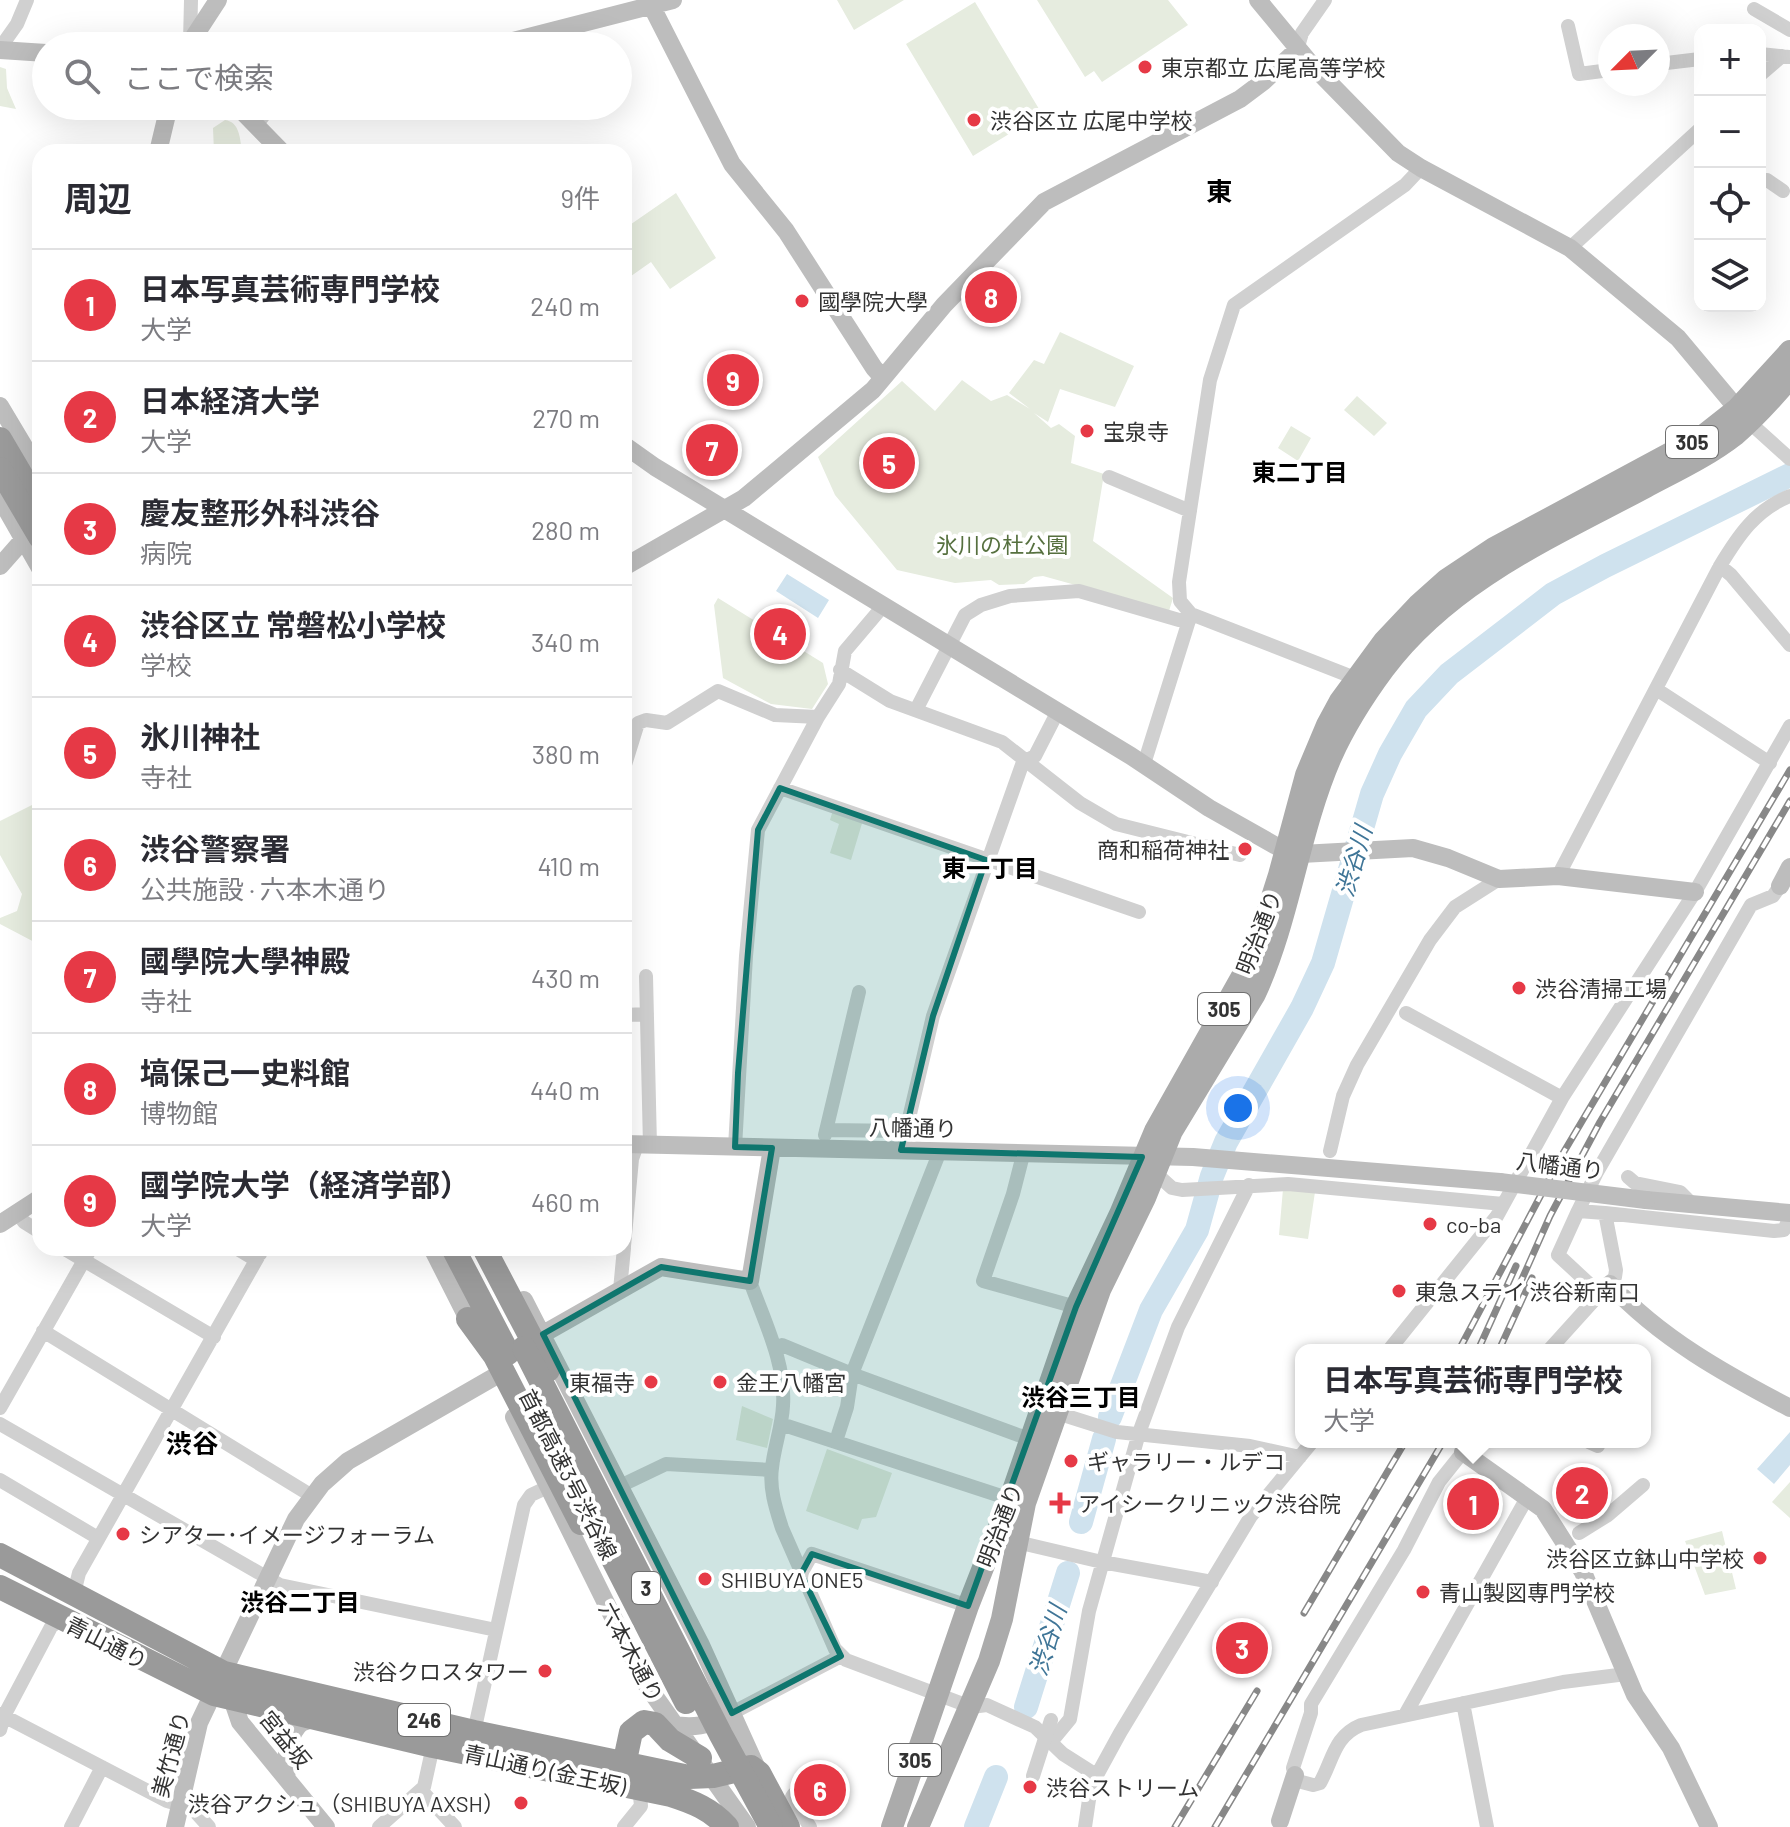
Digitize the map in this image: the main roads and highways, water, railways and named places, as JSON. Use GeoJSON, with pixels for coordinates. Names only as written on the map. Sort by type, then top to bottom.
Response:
{"type":"FeatureCollection","features":[{"type":"Feature","properties":{"kind":"highway"},"geometry":{"type":"LineString","coordinates":[[0,439],[32,513]]}},
{"type":"Feature","properties":{"kind":"highway"},"geometry":{"type":"LineString","coordinates":[[0,469],[32,517]]}},
{"type":"Feature","properties":{"kind":"highway","name":"首都高速3号渋谷線"},"geometry":{"type":"LineString","coordinates":[[458,1256],[516,1352],[726,1724],[771,1827]]}},
{"type":"Feature","properties":{"kind":"highway","name":"首都高速3号渋谷線"},"geometry":{"type":"LineString","coordinates":[[474,1256],[516,1352],[666,1664],[754,1827]]}},
{"type":"Feature","properties":{"kind":"highway"},"geometry":{"type":"LineString","coordinates":[[486,1256],[516,1352]]}},
{"type":"Feature","properties":{"kind":"highway"},"geometry":{"type":"LineString","coordinates":[[468,1319],[516,1352]]}},
{"type":"Feature","properties":{"kind":"highway","name":"青山通り"},"geometry":{"type":"LineString","coordinates":[[0,1555],[120,1618],[223,1689]]}},
{"type":"Feature","properties":{"kind":"highway","name":"青山通り"},"geometry":{"type":"LineString","coordinates":[[0,1587],[66,1621],[223,1689]]}},
{"type":"Feature","properties":{"kind":"highway","name":"青山通り(金王坂)"},"geometry":{"type":"LineString","coordinates":[[223,1689],[317,1719],[433,1746],[628,1776],[689,1777],[706,1767]]}},
{"type":"Feature","properties":{"kind":"highway","name":"青山通り(金王坂)"},"geometry":{"type":"LineString","coordinates":[[223,1689],[474,1732],[628,1776],[700,1805],[714,1813],[727,1827]]}},
{"type":"Feature","properties":{"kind":"highway"},"geometry":{"type":"LineString","coordinates":[[628,1776],[631,1732],[644,1722],[655,1724],[670,1740],[706,1767]]}},
{"type":"Feature","properties":{"kind":"highway","name":"六本木通り"},"geometry":{"type":"LineString","coordinates":[[706,1767],[751,1767],[759,1773],[788,1827]]}},
{"type":"Feature","properties":{"kind":"main road","name":"明治通り"},"geometry":{"type":"LineString","coordinates":[[892,1827],[1076,1307],[1124,1204],[1255,994],[1264,974],[1293,853],[1343,733],[1386,666],[1450,600],[1486,575],[1694,462],[1734,436],[1743,416],[1790,351]]}},
{"type":"Feature","properties":{"kind":"main road","name":"明治通り"},"geometry":{"type":"LineString","coordinates":[[1293,853],[1292,823],[1316,750],[1355,678],[1400,622],[1461,569],[1494,548],[1684,447],[1722,422],[1743,416],[1790,378]]}},
{"type":"Feature","properties":{"kind":"main road","name":"明治通り"},"geometry":{"type":"LineString","coordinates":[[918,1827],[971,1707],[1002,1619],[1025,1503],[1100,1290],[1153,1162]]}},
{"type":"Feature","properties":{"kind":"water"},"geometry":{"type":"Polygon","coordinates":[[[787,574],[829,600],[818,618],[776,591],[787,574]]]}},
{"type":"Feature","properties":{"kind":"water"},"geometry":{"type":"Polygon","coordinates":[[[1790,1432],[1790,1465],[1774,1484],[1757,1469],[1790,1432]]]}},
{"type":"Feature","properties":{"kind":"waterway","name":"渋谷川"},"geometry":{"type":"LineString","coordinates":[[1110,1417],[1151,1310],[1197,1230],[1212,1176],[1226,1142],[1302,1008],[1323,963],[1372,794],[1390,754],[1416,709],[1449,674],[1553,594],[1790,475]]}},
{"type":"Feature","properties":{"kind":"waterway","name":"渋谷川"},"geometry":{"type":"LineString","coordinates":[[1081,1522],[1104,1439]]}},
{"type":"Feature","properties":{"kind":"waterway","name":"渋谷川"},"geometry":{"type":"LineString","coordinates":[[1026,1707],[1068,1573]]}},
{"type":"Feature","properties":{"kind":"waterway","name":"渋谷川"},"geometry":{"type":"LineString","coordinates":[[976,1827],[996,1777]]}},
{"type":"Feature","properties":{"kind":"railway"},"geometry":{"type":"LineString","coordinates":[[1462,1344],[1562,1155],[1790,770]]}},
{"type":"Feature","properties":{"kind":"railway"},"geometry":{"type":"LineString","coordinates":[[1518,1288],[1550,1216],[1600,1122],[1790,801]]}},
{"type":"Feature","properties":{"kind":"railway"},"geometry":{"type":"LineString","coordinates":[[1481,1344],[1516,1266]]}},
{"type":"Feature","properties":{"kind":"railway"},"geometry":{"type":"LineString","coordinates":[[1502,1344],[1532,1278]]}},
{"type":"Feature","properties":{"kind":"railway"},"geometry":{"type":"LineString","coordinates":[[1304,1613],[1401,1448]]}},
{"type":"Feature","properties":{"kind":"railway"},"geometry":{"type":"LineString","coordinates":[[1215,1827],[1439,1448]]}},
{"type":"Feature","properties":{"kind":"railway"},"geometry":{"type":"LineString","coordinates":[[1175,1827],[1257,1691]]}},
{"type":"Feature","properties":{"kind":"place","name":"東京都立 広尾高等学校"},"geometry":{"type":"Point","coordinates":[1145,67]}},
{"type":"Feature","properties":{"kind":"place","name":"渋谷区立 広尾中学校"},"geometry":{"type":"Point","coordinates":[974,120]}},
{"type":"Feature","properties":{"kind":"place","name":"塙保己一史料館"},"geometry":{"type":"Point","coordinates":[991,297]}},
{"type":"Feature","properties":{"kind":"place","name":"國學院大學"},"geometry":{"type":"Point","coordinates":[802,301]}},
{"type":"Feature","properties":{"kind":"place","name":"國学院大学（経済学部）"},"geometry":{"type":"Point","coordinates":[733,380]}},
{"type":"Feature","properties":{"kind":"place","name":"宝泉寺"},"geometry":{"type":"Point","coordinates":[1087,431]}},
{"type":"Feature","properties":{"kind":"place","name":"國學院大學神殿"},"geometry":{"type":"Point","coordinates":[712,450]}},
{"type":"Feature","properties":{"kind":"place","name":"氷川神社"},"geometry":{"type":"Point","coordinates":[889,463]}},
{"type":"Feature","properties":{"kind":"place","name":"渋谷区立 常磐松小学校"},"geometry":{"type":"Point","coordinates":[780,634]}},
{"type":"Feature","properties":{"kind":"place","name":"商和稲荷神社"},"geometry":{"type":"Point","coordinates":[1245,849]}},
{"type":"Feature","properties":{"kind":"place","name":"渋谷清掃工場"},"geometry":{"type":"Point","coordinates":[1519,988]}},
{"type":"Feature","properties":{"kind":"place","name":"co-ba"},"geometry":{"type":"Point","coordinates":[1430,1224]}},
{"type":"Feature","properties":{"kind":"place","name":"東急ステイ 渋谷新南口"},"geometry":{"type":"Point","coordinates":[1399,1291]}},
{"type":"Feature","properties":{"kind":"place","name":"東福寺"},"geometry":{"type":"Point","coordinates":[651,1382]}},
{"type":"Feature","properties":{"kind":"place","name":"金王八幡宮"},"geometry":{"type":"Point","coordinates":[720,1382]}},
{"type":"Feature","properties":{"kind":"place","name":"ギャラリー・ルデコ"},"geometry":{"type":"Point","coordinates":[1071,1461]}},
{"type":"Feature","properties":{"kind":"place","name":"日本経済大学"},"geometry":{"type":"Point","coordinates":[1582,1493]}},
{"type":"Feature","properties":{"kind":"place","name":"アイシークリニック渋谷院"},"geometry":{"type":"Point","coordinates":[1060,1503]}},
{"type":"Feature","properties":{"kind":"place","name":"日本写真芸術専門学校"},"geometry":{"type":"Point","coordinates":[1473,1504]}},
{"type":"Feature","properties":{"kind":"place","name":"シアター･イメージフォーラム"},"geometry":{"type":"Point","coordinates":[123,1534]}},
{"type":"Feature","properties":{"kind":"place","name":"渋谷区立鉢山中学校"},"geometry":{"type":"Point","coordinates":[1760,1558]}},
{"type":"Feature","properties":{"kind":"place","name":"SHIBUYA ONE5"},"geometry":{"type":"Point","coordinates":[705,1579]}},
{"type":"Feature","properties":{"kind":"place","name":"青山製図専門学校"},"geometry":{"type":"Point","coordinates":[1423,1592]}},
{"type":"Feature","properties":{"kind":"place","name":"慶友整形外科渋谷"},"geometry":{"type":"Point","coordinates":[1242,1648]}},
{"type":"Feature","properties":{"kind":"place","name":"渋谷クロスタワー"},"geometry":{"type":"Point","coordinates":[545,1671]}},
{"type":"Feature","properties":{"kind":"place","name":"渋谷ストリーム"},"geometry":{"type":"Point","coordinates":[1030,1787]}},
{"type":"Feature","properties":{"kind":"place","name":"渋谷警察署"},"geometry":{"type":"Point","coordinates":[820,1790]}},
{"type":"Feature","properties":{"kind":"place","name":"渋谷アクシュ（SHIBUYA AXSH）"},"geometry":{"type":"Point","coordinates":[521,1803]}},
{"type":"Feature","properties":{"kind":"district","name":"東"},"geometry":{"type":"Point","coordinates":[1219,190]}},
{"type":"Feature","properties":{"kind":"district","name":"東二丁目"},"geometry":{"type":"Point","coordinates":[1300,471]}},
{"type":"Feature","properties":{"kind":"district","name":"東一丁目"},"geometry":{"type":"Point","coordinates":[990,867]}},
{"type":"Feature","properties":{"kind":"district","name":"渋谷三丁目"},"geometry":{"type":"Point","coordinates":[1081,1396]}},
{"type":"Feature","properties":{"kind":"district","name":"渋谷"},"geometry":{"type":"Point","coordinates":[192,1442]}},
{"type":"Feature","properties":{"kind":"district","name":"渋谷二丁目"},"geometry":{"type":"Point","coordinates":[300,1601]}},
{"type":"Feature","properties":{"kind":"park label","name":"氷川の杜公園"},"geometry":{"type":"Point","coordinates":[1002,544]}}]}
